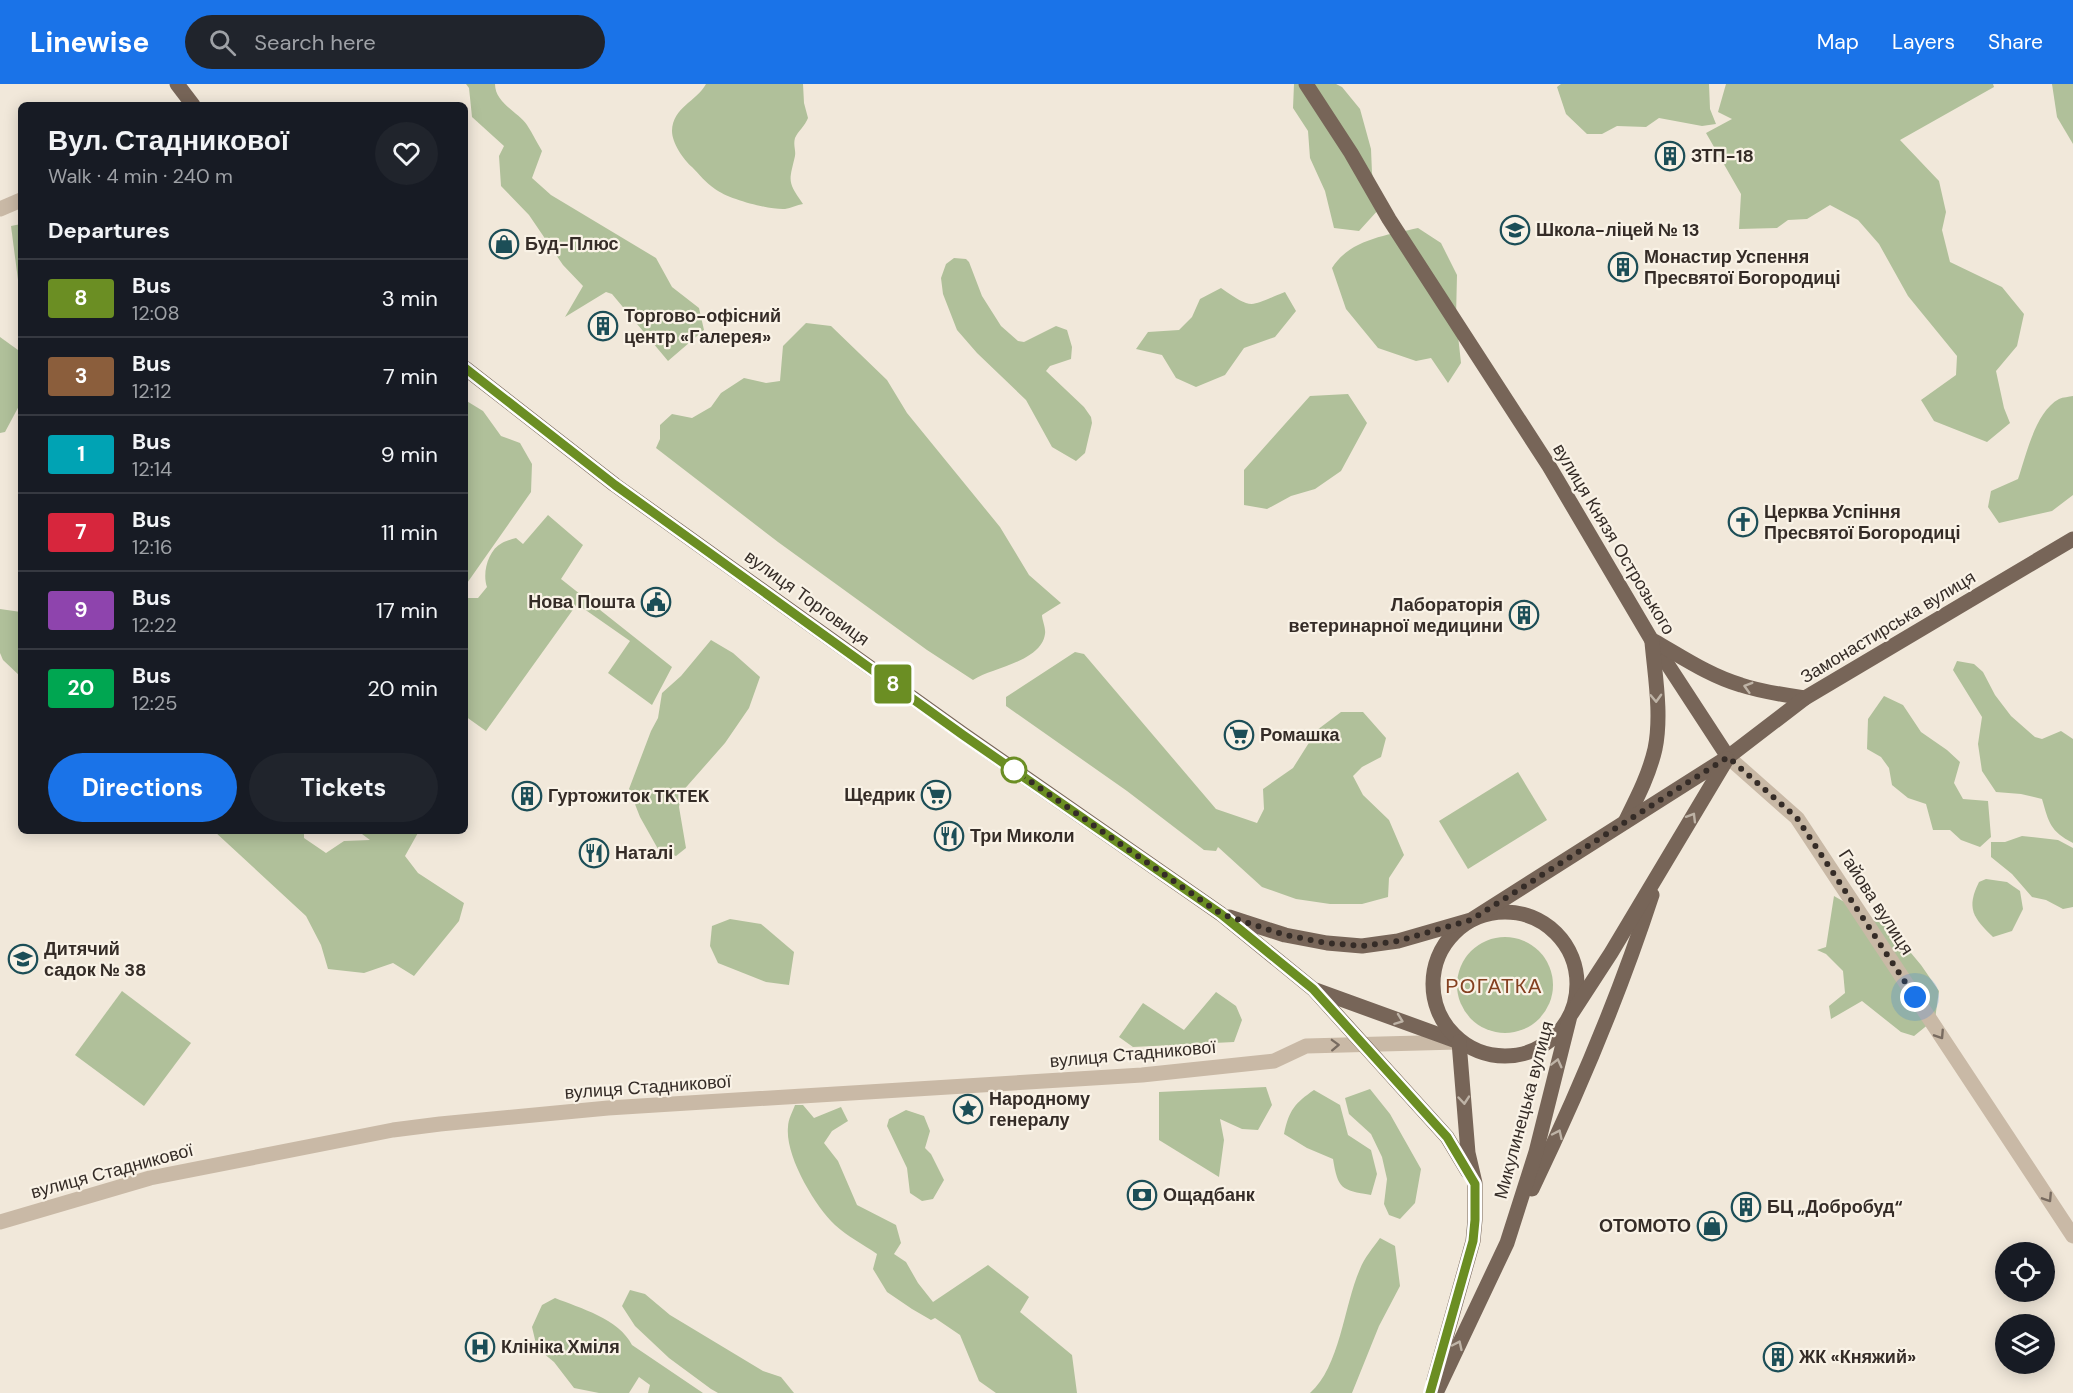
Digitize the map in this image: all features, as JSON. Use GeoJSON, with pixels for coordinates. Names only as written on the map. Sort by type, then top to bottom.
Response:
{"type":"FeatureCollection","features":[{"type":"Feature","properties":{"kind":"main road"},"geometry":{"type":"LineString","coordinates":[[177,84],[191,102]]}},
{"type":"Feature","properties":{"kind":"main road","name":"вулиця Князя Острозького"},"geometry":{"type":"LineString","coordinates":[[1306,84],[1351,153],[1395,229],[1549,466],[1651,639],[1728,757]]}},
{"type":"Feature","properties":{"kind":"main road","name":"вулиця Торговиця"},"geometry":{"type":"LineString","coordinates":[[468,370],[615,485],[963,735],[1221,914],[1313,989],[1459,1042]]}},
{"type":"Feature","properties":{"kind":"main road","name":"Замонастирська вулиця"},"geometry":{"type":"LineString","coordinates":[[1728,757],[1805,698],[2073,539]]}},
{"type":"Feature","properties":{"kind":"main road"},"geometry":{"type":"LineString","coordinates":[[1651,639],[1698,666],[1739,685],[1805,698]]}},
{"type":"Feature","properties":{"kind":"main road"},"geometry":{"type":"LineString","coordinates":[[1625,822],[1648,774],[1655,746],[1656,686],[1651,639]]}},
{"type":"Feature","properties":{"kind":"main road"},"geometry":{"type":"LineString","coordinates":[[1471,920],[1493,913],[1516,912],[1537,919],[1556,932],[1569,951],[1576,972],[1577,995],[1570,1016],[1564,1026],[1548,1042],[1528,1053],[1517,1056],[1494,1056],[1459,1042],[1447,1027],[1433,996],[1433,974],[1446,942],[1453,933],[1471,920],[1728,757]]}},
{"type":"Feature","properties":{"kind":"main road","name":"Микулинецька вулиця"},"geometry":{"type":"LineString","coordinates":[[1436,1393],[1507,1244],[1536,1152],[1570,1016],[1611,953],[1728,757]]}},
{"type":"Feature","properties":{"kind":"main road"},"geometry":{"type":"LineString","coordinates":[[1507,1244],[1598,1043],[1632,958],[1661,867]]}},
{"type":"Feature","properties":{"kind":"main road","name":"вулиця Торговиця"},"geometry":{"type":"LineString","coordinates":[[1221,914],[1285,935],[1327,943],[1362,946],[1398,941],[1471,920]]}},
{"type":"Feature","properties":{"kind":"main road","name":"Микулинецька вулиця"},"geometry":{"type":"LineString","coordinates":[[1313,989],[1447,1137],[1475,1184]]}},
{"type":"Feature","properties":{"kind":"main road","name":"Микулинецька вулиця"},"geometry":{"type":"LineString","coordinates":[[1430,1393],[1473,1241],[1475,1220],[1475,1184],[1468,1153],[1459,1042]]}},
{"type":"Feature","properties":{"kind":"street"},"geometry":{"type":"LineString","coordinates":[[0,209],[18,201]]}},
{"type":"Feature","properties":{"kind":"street","name":"Гайова вулиця"},"geometry":{"type":"LineString","coordinates":[[1728,757],[1797,818],[2073,1236]]}},
{"type":"Feature","properties":{"kind":"street"},"geometry":{"type":"LineString","coordinates":[[1364,1044],[1459,1042]]}},
{"type":"Feature","properties":{"kind":"street","name":"вулиця Стадникової"},"geometry":{"type":"LineString","coordinates":[[0,1222],[150,1178],[393,1130],[620,1107],[1142,1075],[1274,1061],[1306,1046],[1364,1044]]}},
{"type":"Feature","properties":{"kind":"green space"},"geometry":{"type":"Polygon","coordinates":[[[466,84],[495,84],[499,97],[527,125],[542,151],[532,178],[551,195],[656,258],[672,287],[699,308],[704,330],[668,361],[612,294],[606,292],[565,317],[583,286],[563,265],[529,215],[501,186],[499,156],[504,146],[472,117],[469,88],[466,84]]]}},
{"type":"Feature","properties":{"kind":"green space"},"geometry":{"type":"Polygon","coordinates":[[[706,84],[803,84],[808,118],[795,138],[791,181],[803,204],[778,209],[729,196],[709,184],[685,160],[674,141],[673,123],[681,110],[697,96],[706,84]]]}},
{"type":"Feature","properties":{"kind":"green space"},"geometry":{"type":"Polygon","coordinates":[[[1294,84],[1336,84],[1342,87],[1360,109],[1371,149],[1372,173],[1379,209],[1359,231],[1334,228],[1325,191],[1310,158],[1308,131],[1293,108],[1294,84]]]}},
{"type":"Feature","properties":{"kind":"green space"},"geometry":{"type":"Polygon","coordinates":[[[1561,84],[1709,84],[1710,109],[1716,124],[1702,126],[1659,118],[1646,127],[1617,126],[1602,134],[1587,134],[1566,114],[1557,87],[1561,84]]]}},
{"type":"Feature","properties":{"kind":"green space"},"geometry":{"type":"Polygon","coordinates":[[[1726,84],[1993,84],[1994,87],[1900,140],[1939,181],[1946,212],[1942,230],[1950,262],[2002,287],[2024,314],[2017,346],[1996,371],[2004,408],[2010,423],[1987,442],[1934,421],[1921,400],[1956,375],[1957,356],[1908,296],[1879,244],[1858,220],[1830,205],[1807,219],[1788,220],[1777,228],[1739,229],[1741,194],[1706,133],[1732,119],[1718,112],[1726,84]]]}},
{"type":"Feature","properties":{"kind":"green space"},"geometry":{"type":"Polygon","coordinates":[[[2052,84],[2073,84],[2073,144],[2057,117],[2052,84]]]}},
{"type":"Feature","properties":{"kind":"green space"},"geometry":{"type":"Polygon","coordinates":[[[18,225],[18,280],[11,226],[18,225]]]}},
{"type":"Feature","properties":{"kind":"green space"},"geometry":{"type":"Polygon","coordinates":[[[1418,228],[1441,243],[1457,275],[1456,317],[1461,363],[1448,383],[1431,358],[1416,361],[1378,348],[1346,309],[1332,268],[1349,250],[1359,244],[1418,228]]]}},
{"type":"Feature","properties":{"kind":"green space"},"geometry":{"type":"Polygon","coordinates":[[[954,258],[966,259],[969,262],[982,296],[1001,326],[1018,341],[1024,342],[1056,326],[1067,330],[1072,347],[1071,359],[1050,366],[1046,371],[1084,407],[1091,417],[1092,423],[1085,453],[1076,461],[1052,447],[1026,400],[977,353],[957,330],[943,294],[941,278],[946,264],[954,258]]]}},
{"type":"Feature","properties":{"kind":"green space"},"geometry":{"type":"Polygon","coordinates":[[[1221,288],[1240,300],[1252,304],[1285,292],[1296,311],[1275,337],[1244,348],[1225,375],[1196,387],[1176,378],[1162,355],[1136,349],[1148,332],[1179,330],[1192,317],[1200,299],[1221,288]]]}},
{"type":"Feature","properties":{"kind":"green space"},"geometry":{"type":"Polygon","coordinates":[[[806,323],[831,326],[887,380],[907,413],[1000,527],[1029,575],[1061,603],[1042,615],[1045,634],[1042,643],[1035,651],[1015,663],[973,680],[927,650],[778,542],[656,448],[660,439],[660,425],[672,414],[692,418],[711,407],[721,393],[744,378],[766,383],[780,381],[783,346],[806,323]]]}},
{"type":"Feature","properties":{"kind":"green space"},"geometry":{"type":"Polygon","coordinates":[[[0,337],[18,350],[18,408],[5,432],[0,433],[0,337]]]}},
{"type":"Feature","properties":{"kind":"green space"},"geometry":{"type":"Polygon","coordinates":[[[1348,394],[1367,423],[1341,471],[1315,489],[1291,496],[1267,509],[1244,505],[1244,470],[1310,396],[1348,394]]]}},
{"type":"Feature","properties":{"kind":"green space"},"geometry":{"type":"Polygon","coordinates":[[[2073,396],[2073,495],[2052,511],[1999,523],[1988,507],[1991,491],[2018,479],[2032,435],[2044,414],[2059,399],[2073,396]]]}},
{"type":"Feature","properties":{"kind":"green space"},"geometry":{"type":"Polygon","coordinates":[[[468,402],[483,411],[501,436],[520,443],[532,464],[531,492],[468,582],[468,402]]]}},
{"type":"Feature","properties":{"kind":"green space"},"geometry":{"type":"Polygon","coordinates":[[[548,515],[583,545],[561,579],[672,667],[652,705],[608,673],[630,641],[577,604],[486,731],[468,718],[468,598],[478,598],[487,587],[485,575],[487,562],[497,546],[516,538],[523,544],[548,515]]]}},
{"type":"Feature","properties":{"kind":"green space"},"geometry":{"type":"Polygon","coordinates":[[[0,609],[18,612],[18,674],[3,660],[0,653],[0,609]]]}},
{"type":"Feature","properties":{"kind":"green space"},"geometry":{"type":"Polygon","coordinates":[[[711,640],[733,653],[760,677],[749,708],[725,743],[681,793],[679,807],[686,848],[676,856],[658,849],[640,817],[629,789],[658,718],[662,693],[681,676],[711,640]]]}},
{"type":"Feature","properties":{"kind":"green space"},"geometry":{"type":"Polygon","coordinates":[[[1075,652],[1084,654],[1216,809],[1257,823],[1264,809],[1263,789],[1293,768],[1317,730],[1341,712],[1363,712],[1386,738],[1381,757],[1362,767],[1353,776],[1363,795],[1389,820],[1404,855],[1389,878],[1388,897],[1362,904],[1330,904],[1296,899],[1262,887],[1218,847],[1216,851],[1204,850],[1127,791],[1006,706],[1006,697],[1075,652]]]}},
{"type":"Feature","properties":{"kind":"green space"},"geometry":{"type":"Polygon","coordinates":[[[1957,661],[1974,664],[1983,672],[1995,695],[2011,716],[2035,737],[2042,739],[2061,731],[2073,739],[2073,843],[2059,834],[2052,826],[2042,799],[1996,792],[1982,771],[1978,744],[1982,717],[1953,670],[1957,661]]]}},
{"type":"Feature","properties":{"kind":"green space"},"geometry":{"type":"Polygon","coordinates":[[[1884,696],[1903,705],[1921,732],[1960,762],[1954,783],[1963,799],[1988,801],[1991,837],[1980,847],[1961,840],[1950,830],[1933,830],[1926,804],[1908,798],[1892,785],[1889,768],[1881,757],[1867,749],[1868,719],[1884,696]]]}},
{"type":"Feature","properties":{"kind":"green space"},"geometry":{"type":"Polygon","coordinates":[[[1518,772],[1547,820],[1468,869],[1439,821],[1518,772]]]}},
{"type":"Feature","properties":{"kind":"green space"},"geometry":{"type":"Polygon","coordinates":[[[217,834],[304,834],[304,838],[326,853],[344,841],[370,840],[362,834],[417,834],[405,856],[418,873],[464,903],[459,921],[414,976],[393,963],[364,973],[328,969],[321,945],[306,916],[217,834]]]}},
{"type":"Feature","properties":{"kind":"green space"},"geometry":{"type":"Polygon","coordinates":[[[2022,836],[2058,840],[2073,848],[2073,907],[2063,909],[2046,900],[2032,897],[2012,874],[1991,857],[1991,842],[2005,842],[2022,836]]]}},
{"type":"Feature","properties":{"kind":"green space"},"geometry":{"type":"Polygon","coordinates":[[[1986,879],[2007,882],[2020,891],[2023,909],[2012,931],[1993,937],[1976,918],[1972,906],[1979,882],[1986,879]]]}},
{"type":"Feature","properties":{"kind":"green space"},"geometry":{"type":"Polygon","coordinates":[[[1834,896],[1891,929],[1939,991],[1935,1019],[1914,1036],[1901,1032],[1862,1001],[1831,1019],[1829,1006],[1845,993],[1843,971],[1826,954],[1817,950],[1826,947],[1834,896]]]}},
{"type":"Feature","properties":{"kind":"green space"},"geometry":{"type":"Polygon","coordinates":[[[730,919],[761,924],[794,952],[789,985],[766,982],[718,963],[710,946],[712,926],[730,919]]]}},
{"type":"Feature","properties":{"kind":"green space"},"geometry":{"type":"Polygon","coordinates":[[[1505,937],[1523,941],[1539,951],[1549,967],[1553,985],[1549,1003],[1539,1019],[1523,1029],[1505,1033],[1487,1029],[1471,1019],[1461,1003],[1457,985],[1461,967],[1471,951],[1487,941],[1505,937]]]}},
{"type":"Feature","properties":{"kind":"green space"},"geometry":{"type":"Polygon","coordinates":[[[122,991],[191,1043],[144,1106],[75,1055],[122,991]]]}},
{"type":"Feature","properties":{"kind":"green space"},"geometry":{"type":"Polygon","coordinates":[[[1216,992],[1236,1006],[1242,1020],[1234,1042],[1133,1047],[1119,1037],[1143,1003],[1184,1030],[1216,992]]]}},
{"type":"Feature","properties":{"kind":"green space"},"geometry":{"type":"Polygon","coordinates":[[[1266,1087],[1272,1105],[1258,1130],[1242,1129],[1220,1119],[1224,1140],[1219,1177],[1159,1140],[1159,1092],[1266,1087]]]}},
{"type":"Feature","properties":{"kind":"green space"},"geometry":{"type":"Polygon","coordinates":[[[1370,1089],[1390,1114],[1421,1169],[1415,1203],[1400,1219],[1389,1215],[1384,1204],[1387,1179],[1382,1157],[1371,1134],[1349,1114],[1345,1098],[1370,1089]]]}},
{"type":"Feature","properties":{"kind":"green space"},"geometry":{"type":"Polygon","coordinates":[[[1314,1090],[1340,1105],[1348,1135],[1371,1150],[1377,1174],[1371,1195],[1347,1189],[1339,1182],[1333,1159],[1307,1148],[1284,1134],[1294,1108],[1314,1090]]]}},
{"type":"Feature","properties":{"kind":"green space"},"geometry":{"type":"Polygon","coordinates":[[[795,1105],[803,1105],[814,1118],[841,1107],[848,1121],[832,1131],[824,1143],[838,1161],[857,1205],[896,1225],[901,1243],[894,1254],[906,1262],[918,1283],[933,1302],[988,1265],[1029,1297],[1020,1312],[1072,1355],[1077,1393],[996,1393],[979,1381],[960,1335],[935,1318],[931,1320],[912,1309],[887,1292],[873,1269],[877,1254],[850,1237],[827,1217],[796,1166],[788,1139],[788,1124],[795,1105]]]}},
{"type":"Feature","properties":{"kind":"green space"},"geometry":{"type":"Polygon","coordinates":[[[906,1110],[924,1116],[930,1131],[925,1148],[931,1154],[944,1180],[933,1199],[922,1201],[910,1193],[907,1168],[887,1126],[889,1119],[906,1110]]]}},
{"type":"Feature","properties":{"kind":"green space"},"geometry":{"type":"Polygon","coordinates":[[[1380,1238],[1395,1246],[1400,1286],[1379,1326],[1352,1393],[1310,1393],[1328,1368],[1360,1269],[1380,1238]]]}},
{"type":"Feature","properties":{"kind":"green space"},"geometry":{"type":"Polygon","coordinates":[[[630,1290],[645,1294],[670,1315],[763,1371],[781,1377],[794,1393],[718,1393],[711,1389],[669,1358],[635,1326],[622,1306],[630,1290]]]}},
{"type":"Feature","properties":{"kind":"green space"},"geometry":{"type":"Polygon","coordinates":[[[555,1298],[609,1321],[626,1336],[632,1345],[703,1393],[648,1393],[650,1385],[639,1377],[629,1393],[599,1393],[574,1388],[554,1362],[537,1348],[532,1327],[542,1305],[555,1298]]]}},
{"type":"Feature","properties":{"kind":"bus line","name":"8"},"geometry":{"type":"LineString","coordinates":[[468,370],[615,485],[963,735],[1221,914],[1313,989],[1447,1137],[1475,1184],[1473,1241],[1430,1393]]}},
{"type":"Feature","properties":{"kind":"place","name":"ЗТП-18"},"geometry":{"type":"Point","coordinates":[1670,156]}},
{"type":"Feature","properties":{"kind":"place","name":"Школа-ліцей № 13"},"geometry":{"type":"Point","coordinates":[1515,230]}},
{"type":"Feature","properties":{"kind":"place","name":"Буд-Плюс"},"geometry":{"type":"Point","coordinates":[504,244]}},
{"type":"Feature","properties":{"kind":"place","name":"Монастир Успення Пресвятої Богородиці"},"geometry":{"type":"Point","coordinates":[1623,267]}},
{"type":"Feature","properties":{"kind":"place","name":"Торгово-офісний центр «Галерея»"},"geometry":{"type":"Point","coordinates":[603,326]}},
{"type":"Feature","properties":{"kind":"place","name":"Церква Успіння Пресвятої Богородиці"},"geometry":{"type":"Point","coordinates":[1743,522]}},
{"type":"Feature","properties":{"kind":"place","name":"Нова Пошта"},"geometry":{"type":"Point","coordinates":[656,602]}},
{"type":"Feature","properties":{"kind":"place","name":"Лабораторія ветеринарної медицини"},"geometry":{"type":"Point","coordinates":[1524,615]}},
{"type":"Feature","properties":{"kind":"place","name":"Ромашка"},"geometry":{"type":"Point","coordinates":[1239,735]}},
{"type":"Feature","properties":{"kind":"place","name":"Щедрик"},"geometry":{"type":"Point","coordinates":[936,795]}},
{"type":"Feature","properties":{"kind":"place","name":"Гуртожиток TKTEK"},"geometry":{"type":"Point","coordinates":[527,796]}},
{"type":"Feature","properties":{"kind":"place","name":"Три Миколи"},"geometry":{"type":"Point","coordinates":[949,836]}},
{"type":"Feature","properties":{"kind":"place","name":"Наталі"},"geometry":{"type":"Point","coordinates":[594,853]}},
{"type":"Feature","properties":{"kind":"place","name":"Дитячий садок № 38"},"geometry":{"type":"Point","coordinates":[23,959]}},
{"type":"Feature","properties":{"kind":"place","name":"Народному генералу"},"geometry":{"type":"Point","coordinates":[968,1109]}},
{"type":"Feature","properties":{"kind":"place","name":"Ощадбанк"},"geometry":{"type":"Point","coordinates":[1142,1195]}},
{"type":"Feature","properties":{"kind":"place","name":"БЦ „Добробуд“"},"geometry":{"type":"Point","coordinates":[1746,1207]}},
{"type":"Feature","properties":{"kind":"place","name":"ОТОМОТО"},"geometry":{"type":"Point","coordinates":[1712,1226]}},
{"type":"Feature","properties":{"kind":"place","name":"Клініка Хміля"},"geometry":{"type":"Point","coordinates":[480,1347]}},
{"type":"Feature","properties":{"kind":"place","name":"ЖК «Княжий»"},"geometry":{"type":"Point","coordinates":[1778,1357]}},
{"type":"Feature","properties":{"kind":"district","name":"РОГАТКА"},"geometry":{"type":"Point","coordinates":[1494,986]}},
{"type":"Feature","properties":{"kind":"route"},"geometry":{"type":"LineString","coordinates":[[1014,770],[1221,914],[1285,935],[1327,943],[1362,946],[1398,941],[1471,920],[1728,757],[1797,818],[1915,997]]}}]}
